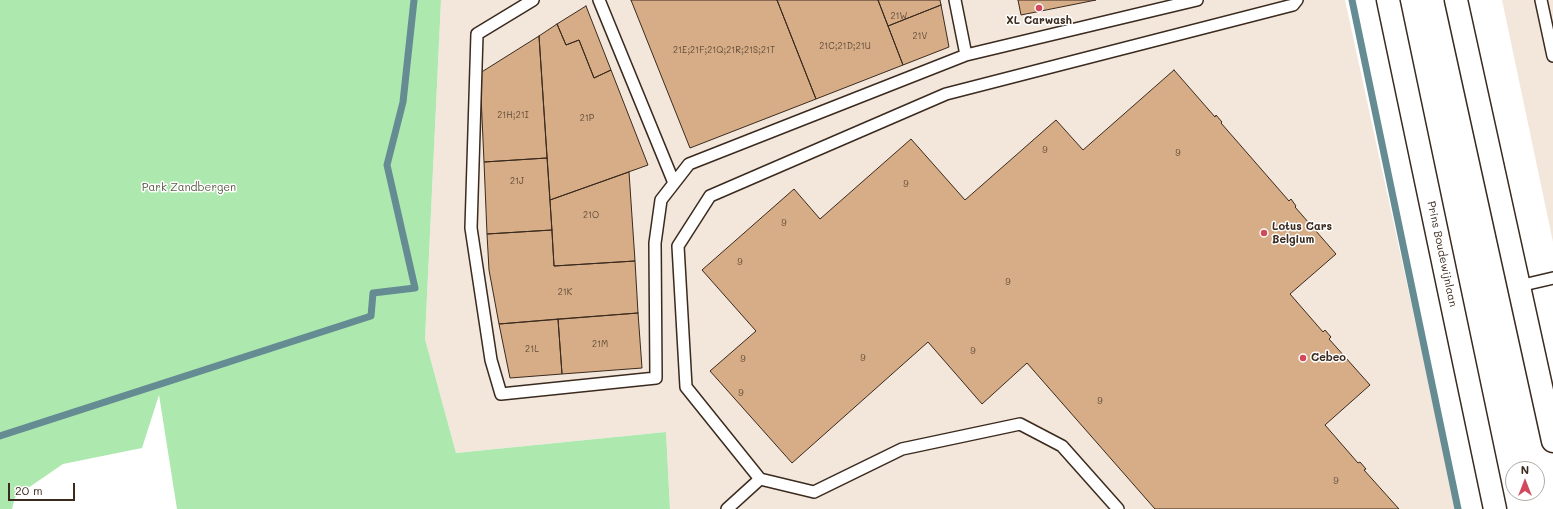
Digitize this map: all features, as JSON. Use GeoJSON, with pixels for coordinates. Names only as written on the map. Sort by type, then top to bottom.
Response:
{"type":"FeatureCollection","features":[{"type":"Feature","properties":{"kind":"main road","name":"Prins Boudewijnlaan"},"geometry":{"type":"LineString","coordinates":[[1388,0],[1496,509]]}},
{"type":"Feature","properties":{"kind":"main road"},"geometry":{"type":"LineString","coordinates":[[1456,0],[1553,441]]}},
{"type":"Feature","properties":{"kind":"lane"},"geometry":{"type":"LineString","coordinates":[[533,0],[476,34],[471,228],[491,360],[501,394],[656,378],[654,243],[661,200],[689,164],[966,55],[1197,0]]}},
{"type":"Feature","properties":{"kind":"lane"},"geometry":{"type":"LineString","coordinates":[[599,0],[674,183]]}},
{"type":"Feature","properties":{"kind":"lane"},"geometry":{"type":"LineString","coordinates":[[955,0],[966,55]]}},
{"type":"Feature","properties":{"kind":"lane"},"geometry":{"type":"LineString","coordinates":[[1118,509],[1062,446],[1020,424],[902,449],[814,492],[760,479],[686,388],[678,246],[710,196],[946,94],[1293,5],[1297,0]]}},
{"type":"Feature","properties":{"kind":"lane"},"geometry":{"type":"LineString","coordinates":[[1541,0],[1553,56]]}},
{"type":"Feature","properties":{"kind":"lane"},"geometry":{"type":"LineString","coordinates":[[1519,286],[1553,278]]}},
{"type":"Feature","properties":{"kind":"lane"},"geometry":{"type":"LineString","coordinates":[[727,509],[760,479]]}},
{"type":"Feature","properties":{"kind":"shaded area"},"geometry":{"type":"Polygon","coordinates":[[[441,0],[1345,0],[1456,509],[670,509],[666,432],[456,453],[425,339],[441,0]]]}},
{"type":"Feature","properties":{"kind":"shaded area"},"geometry":{"type":"Polygon","coordinates":[[[1502,0],[1553,0],[1553,242],[1502,0]]]}},
{"type":"Feature","properties":{"kind":"green space","name":"Park Zandbergen"},"geometry":{"type":"Polygon","coordinates":[[[0,0],[441,0],[425,339],[456,453],[666,432],[670,509],[177,509],[159,395],[142,448],[63,464],[15,497],[12,509],[0,509],[0,0]]]}},
{"type":"Feature","properties":{"kind":"building"},"geometry":{"type":"Polygon","coordinates":[[[631,0],[777,0],[816,99],[690,148],[631,0]]]}},
{"type":"Feature","properties":{"kind":"building"},"geometry":{"type":"Polygon","coordinates":[[[777,0],[878,0],[903,65],[816,99],[777,0]]]}},
{"type":"Feature","properties":{"kind":"building"},"geometry":{"type":"Polygon","coordinates":[[[878,0],[940,0],[941,5],[888,26],[878,0]]]}},
{"type":"Feature","properties":{"kind":"building","name":"XL Carwash"},"geometry":{"type":"Polygon","coordinates":[[[1018,0],[1096,0],[1021,15],[1018,0]]]}},
{"type":"Feature","properties":{"kind":"building"},"geometry":{"type":"Polygon","coordinates":[[[941,5],[949,47],[903,65],[888,26],[941,5]]]}},
{"type":"Feature","properties":{"kind":"building"},"geometry":{"type":"Polygon","coordinates":[[[586,6],[611,70],[594,78],[579,40],[566,45],[557,24],[586,6]]]}},
{"type":"Feature","properties":{"kind":"building"},"geometry":{"type":"Polygon","coordinates":[[[557,24],[566,45],[579,40],[594,78],[611,70],[648,165],[550,200],[539,36],[557,24]]]}},
{"type":"Feature","properties":{"kind":"building"},"geometry":{"type":"Polygon","coordinates":[[[539,36],[547,158],[484,162],[480,73],[539,36]]]}},
{"type":"Feature","properties":{"kind":"building"},"geometry":{"type":"Polygon","coordinates":[[[1174,70],[1215,117],[1216,115],[1222,122],[1221,123],[1289,201],[1291,199],[1296,206],[1295,207],[1336,254],[1290,294],[1323,332],[1325,330],[1331,337],[1329,339],[1370,385],[1325,425],[1358,463],[1360,462],[1366,469],[1364,470],[1399,509],[1155,509],[1027,363],[982,404],[928,342],[792,463],[710,371],[756,331],[702,270],[794,189],[820,219],[911,139],[965,200],[1056,120],[1083,150],[1174,70]]]}},
{"type":"Feature","properties":{"kind":"building"},"geometry":{"type":"Polygon","coordinates":[[[547,158],[552,230],[487,234],[484,162],[547,158]]]}},
{"type":"Feature","properties":{"kind":"building"},"geometry":{"type":"Polygon","coordinates":[[[629,172],[635,261],[554,266],[550,200],[629,172]]]}},
{"type":"Feature","properties":{"kind":"building"},"geometry":{"type":"Polygon","coordinates":[[[552,230],[554,266],[635,261],[638,313],[499,324],[489,270],[487,234],[552,230]]]}},
{"type":"Feature","properties":{"kind":"building"},"geometry":{"type":"Polygon","coordinates":[[[638,313],[642,368],[562,374],[558,319],[638,313]]]}},
{"type":"Feature","properties":{"kind":"building"},"geometry":{"type":"Polygon","coordinates":[[[558,319],[562,374],[510,378],[499,324],[558,319]]]}},
{"type":"Feature","properties":{"kind":"waterway"},"geometry":{"type":"LineString","coordinates":[[0,436],[371,316],[373,293],[415,288],[387,165],[403,102],[414,0]]}},
{"type":"Feature","properties":{"kind":"waterway"},"geometry":{"type":"LineString","coordinates":[[1352,0],[1458,509]]}},
{"type":"Feature","properties":{"kind":"place","name":"XL Carwash"},"geometry":{"type":"Point","coordinates":[1039,8]}},
{"type":"Feature","properties":{"kind":"place","name":"Lotus Cars Belgium"},"geometry":{"type":"Point","coordinates":[1264,233]}},
{"type":"Feature","properties":{"kind":"place","name":"Cebeo"},"geometry":{"type":"Point","coordinates":[1303,358]}}]}
